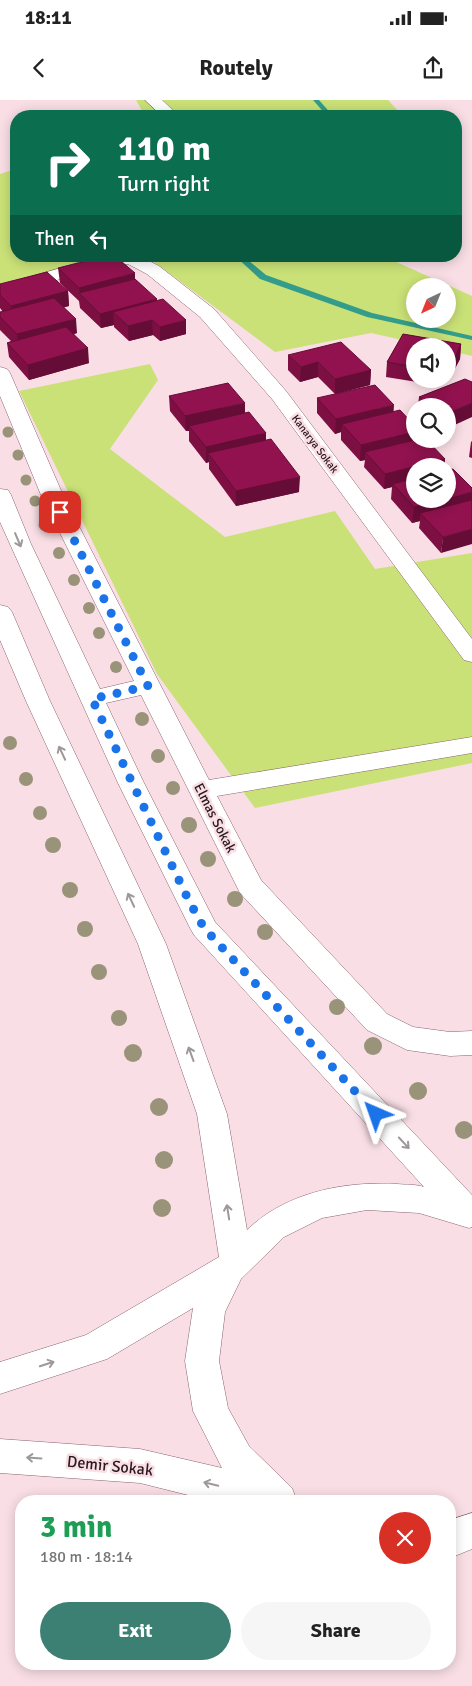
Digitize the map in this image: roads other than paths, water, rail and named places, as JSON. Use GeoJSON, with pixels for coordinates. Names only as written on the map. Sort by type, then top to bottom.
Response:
{"type":"FeatureCollection","features":[{"type":"Feature","properties":{"kind":"street"},"geometry":{"type":"LineString","coordinates":[[153,100],[164,110]]}},
{"type":"Feature","properties":{"kind":"street","name":"Kanarya Sokak"},"geometry":{"type":"LineString","coordinates":[[0,292],[100,262]]}},
{"type":"Feature","properties":{"kind":"street","name":"Kanarya Sokak"},"geometry":{"type":"LineString","coordinates":[[135,262],[153,270],[206,313],[280,395],[472,655]]}},
{"type":"Feature","properties":{"kind":"street","name":"Elmas Sokak"},"geometry":{"type":"LineString","coordinates":[[0,373],[52,494],[250,886],[377,1022],[407,1038],[450,1044],[472,1043]]}},
{"type":"Feature","properties":{"kind":"street"},"geometry":{"type":"LineString","coordinates":[[0,495],[20,544],[131,783],[204,928],[471,1215]]}},
{"type":"Feature","properties":{"kind":"street"},"geometry":{"type":"LineString","coordinates":[[0,612],[38,701],[152,944],[212,1114],[233,1264],[208,1312],[202,1361],[211,1411],[236,1458],[273,1495]]}},
{"type":"Feature","properties":{"kind":"street"},"geometry":{"type":"LineString","coordinates":[[92,699],[148,686]]}},
{"type":"Feature","properties":{"kind":"street"},"geometry":{"type":"LineString","coordinates":[[200,790],[472,745]]}},
{"type":"Feature","properties":{"kind":"street"},"geometry":{"type":"LineString","coordinates":[[0,1378],[95,1348],[233,1264],[272,1227],[317,1205],[367,1196],[419,1199],[471,1215]]}},
{"type":"Feature","properties":{"kind":"street","name":"Demir Sokak"},"geometry":{"type":"LineString","coordinates":[[0,1456],[140,1466],[258,1495]]}},
{"type":"Feature","properties":{"kind":"street"},"geometry":{"type":"LineString","coordinates":[[456,1537],[472,1531]]}},
{"type":"Feature","properties":{"kind":"waterway"},"geometry":{"type":"LineString","coordinates":[[316,100],[325,110]]}},
{"type":"Feature","properties":{"kind":"waterway"},"geometry":{"type":"LineString","coordinates":[[245,262],[263,277],[370,315],[472,338]]}}]}
